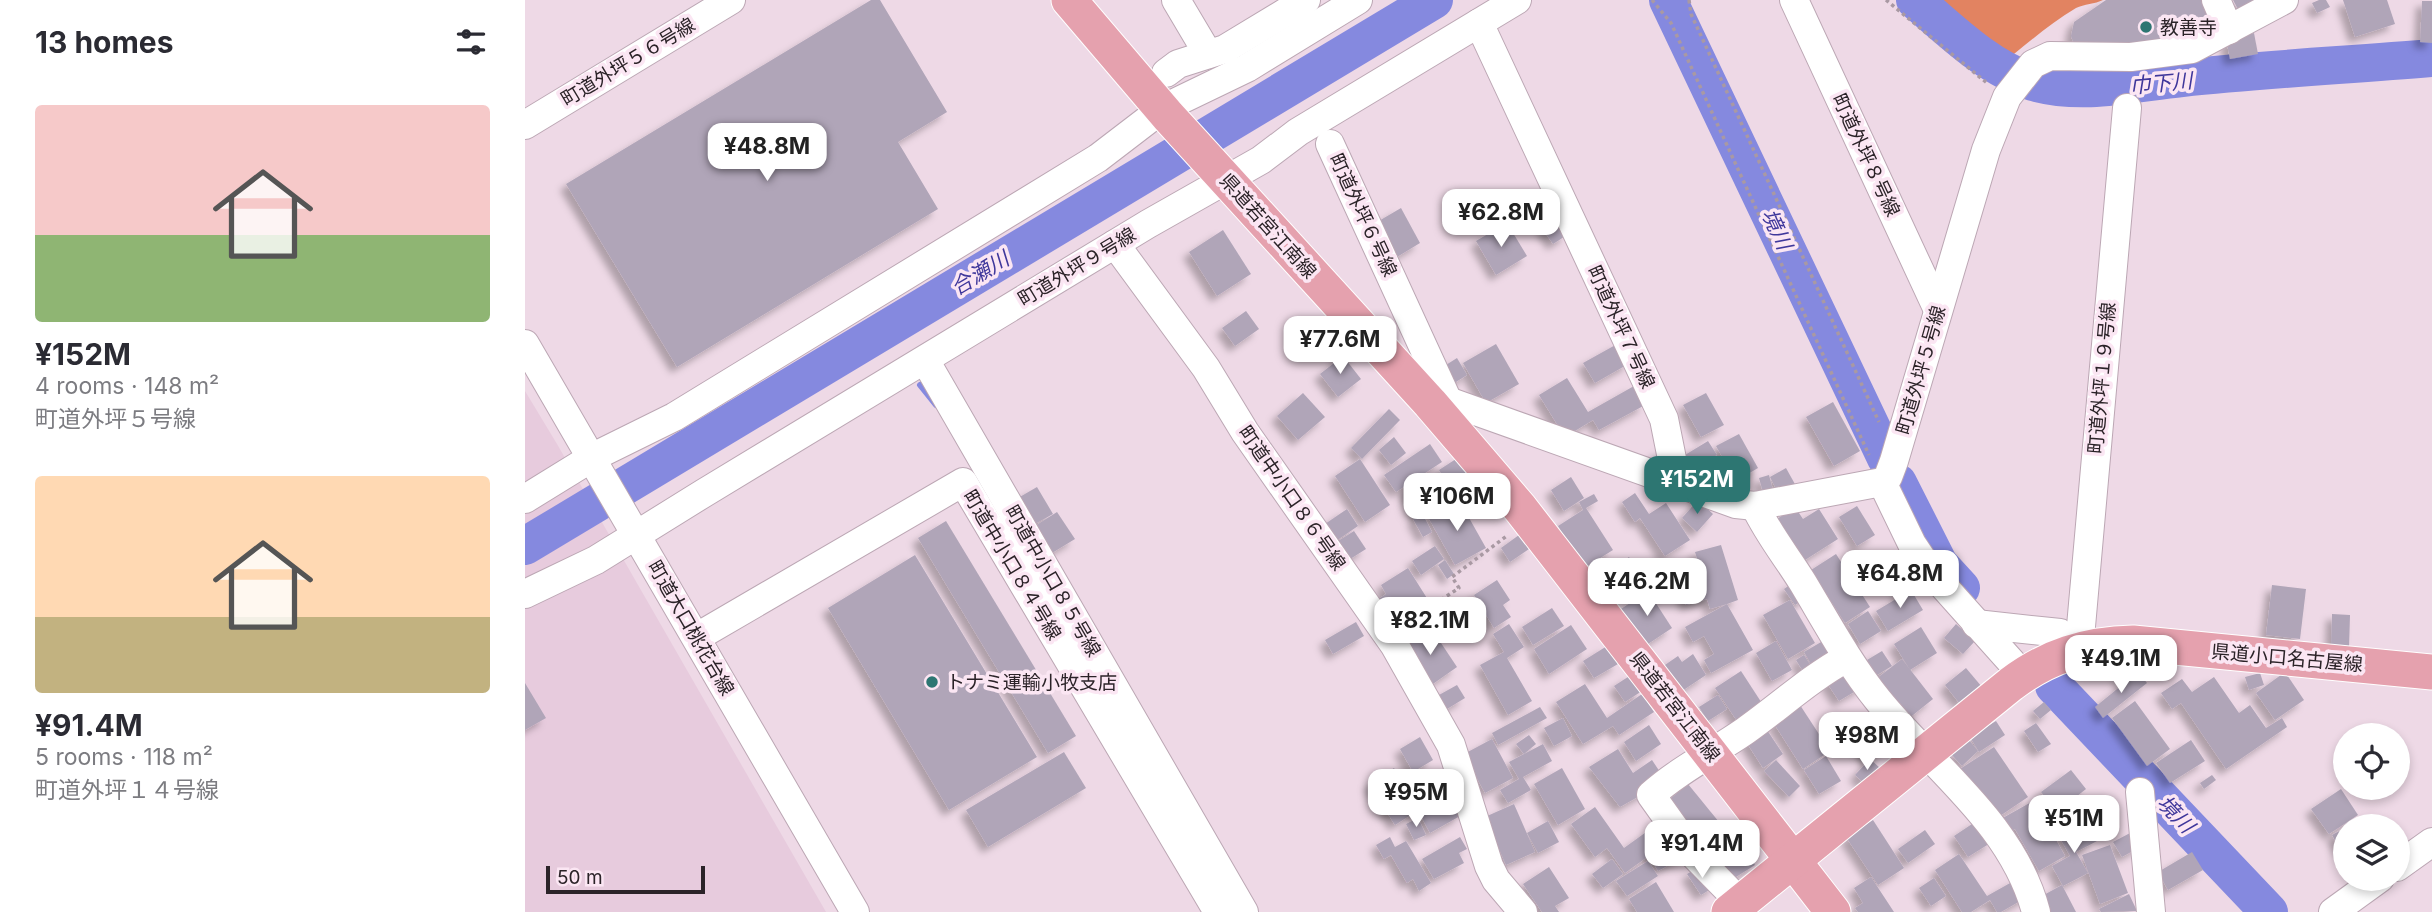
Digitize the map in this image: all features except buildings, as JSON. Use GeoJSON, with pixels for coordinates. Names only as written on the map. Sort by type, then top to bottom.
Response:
{"type":"FeatureCollection","features":[{"type":"Feature","properties":{"kind":"main road","name":"県道若宮江南線"},"geometry":{"type":"LineString","coordinates":[[1069,0],[1223,177],[1439,402],[1833,912]]}},
{"type":"Feature","properties":{"kind":"main road","name":"県道小口名古屋線"},"geometry":{"type":"LineString","coordinates":[[1735,907],[2031,670],[2079,649],[2133,643],[2432,671]]}},
{"type":"Feature","properties":{"kind":"street","name":"町道外坪５６号線"},"geometry":{"type":"LineString","coordinates":[[525,125],[731,0]]}},
{"type":"Feature","properties":{"kind":"street"},"geometry":{"type":"LineString","coordinates":[[1176,0],[1208,54]]}},
{"type":"Feature","properties":{"kind":"street"},"geometry":{"type":"LineString","coordinates":[[1166,73],[1178,64],[1225,49],[1306,0]]}},
{"type":"Feature","properties":{"kind":"street"},"geometry":{"type":"LineString","coordinates":[[525,499],[674,417],[1075,172],[1165,113],[1247,68],[1359,0]]}},
{"type":"Feature","properties":{"kind":"street","name":"町道外坪９号線"},"geometry":{"type":"LineString","coordinates":[[525,594],[596,560],[636,532],[925,360],[1517,0]]}},
{"type":"Feature","properties":{"kind":"street","name":"町道外坪８号線"},"geometry":{"type":"LineString","coordinates":[[1794,0],[1938,310]]}},
{"type":"Feature","properties":{"kind":"street"},"geometry":{"type":"LineString","coordinates":[[2216,0],[2229,30]]}},
{"type":"Feature","properties":{"kind":"street","name":"町道外坪５号線"},"geometry":{"type":"LineString","coordinates":[[1890,467],[1986,150],[2010,93],[2033,64],[2050,56],[2162,55],[2192,49],[2284,0]]}},
{"type":"Feature","properties":{"kind":"street","name":"町道外坪７号線"},"geometry":{"type":"LineString","coordinates":[[1479,23],[1664,419],[1677,484]]}},
{"type":"Feature","properties":{"kind":"street","name":"町道外坪１９号線"},"geometry":{"type":"LineString","coordinates":[[2079,649],[2127,108]]}},
{"type":"Feature","properties":{"kind":"street","name":"町道外坪６号線"},"geometry":{"type":"LineString","coordinates":[[1330,144],[1439,402]]}},
{"type":"Feature","properties":{"kind":"street","name":"町道中小口８６号線"},"geometry":{"type":"LineString","coordinates":[[1115,244],[1206,368],[1245,432],[1300,506],[1387,635],[1451,745],[1489,866],[1496,880],[1523,912]]}},
{"type":"Feature","properties":{"kind":"street","name":"町道大口桃花台線"},"geometry":{"type":"LineString","coordinates":[[525,344],[855,912]]}},
{"type":"Feature","properties":{"kind":"street","name":"町道中小口８５号線"},"geometry":{"type":"LineString","coordinates":[[925,360],[1244,912]]}},
{"type":"Feature","properties":{"kind":"street"},"geometry":{"type":"LineString","coordinates":[[1439,402],[1719,499],[1755,506],[1890,467],[1912,544],[1949,595],[1988,625],[2031,670]]}},
{"type":"Feature","properties":{"kind":"street","name":"町道中小口８４号線"},"geometry":{"type":"LineString","coordinates":[[697,637],[963,482],[1218,912]]}},
{"type":"Feature","properties":{"kind":"street"},"geometry":{"type":"LineString","coordinates":[[1755,506],[1847,658],[1879,701],[1927,752],[2013,856],[2029,887],[2036,912]]}},
{"type":"Feature","properties":{"kind":"street"},"geometry":{"type":"LineString","coordinates":[[1988,625],[2060,633],[2079,649]]}},
{"type":"Feature","properties":{"kind":"street"},"geometry":{"type":"LineString","coordinates":[[1735,907],[1651,796],[1671,777],[1711,754],[1847,658]]}},
{"type":"Feature","properties":{"kind":"street"},"geometry":{"type":"LineString","coordinates":[[2140,792],[2151,912]]}},
{"type":"Feature","properties":{"kind":"street"},"geometry":{"type":"LineString","coordinates":[[2410,858],[2432,842]]}},
{"type":"Feature","properties":{"kind":"street"},"geometry":{"type":"LineString","coordinates":[[2333,912],[2362,891]]}},
{"type":"Feature","properties":{"kind":"path"},"geometry":{"type":"LineString","coordinates":[[1652,0],[1671,23],[1861,436]]}},
{"type":"Feature","properties":{"kind":"path"},"geometry":{"type":"LineString","coordinates":[[1689,0],[1691,14],[1872,408],[1890,467]]}},
{"type":"Feature","properties":{"kind":"path"},"geometry":{"type":"LineString","coordinates":[[1886,0],[1965,66],[2010,93]]}},
{"type":"Feature","properties":{"kind":"path"},"geometry":{"type":"LineString","coordinates":[[1387,635],[1459,588],[1453,577],[1529,519]]}},
{"type":"Feature","properties":{"kind":"shaded area"},"geometry":{"type":"Polygon","coordinates":[[[1896,0],[2103,0],[2079,7],[2065,15],[1996,68],[1967,55],[1896,0]]]}},
{"type":"Feature","properties":{"kind":"shaded area"},"geometry":{"type":"Polygon","coordinates":[[[525,391],[557,444],[826,912],[525,912],[525,391]]]}},
{"type":"Feature","properties":{"kind":"waterway","name":"合瀬川"},"geometry":{"type":"LineString","coordinates":[[525,546],[1434,0]]}},
{"type":"Feature","properties":{"kind":"waterway","name":"境川"},"geometry":{"type":"LineString","coordinates":[[1668,0],[1886,458]]}},
{"type":"Feature","properties":{"kind":"waterway","name":"巾下川"},"geometry":{"type":"LineString","coordinates":[[1915,0],[1956,36],[2001,68],[2033,82],[2051,86],[2107,87],[2213,75],[2432,58]]}},
{"type":"Feature","properties":{"kind":"waterway"},"geometry":{"type":"LineString","coordinates":[[920,385],[936,405]]}},
{"type":"Feature","properties":{"kind":"waterway","name":"境川"},"geometry":{"type":"LineString","coordinates":[[1898,483],[1939,564],[1961,588]]}},
{"type":"Feature","properties":{"kind":"waterway","name":"境川"},"geometry":{"type":"LineString","coordinates":[[2054,686],[2269,912]]}},
{"type":"Feature","properties":{"kind":"place","name":"教善寺"},"geometry":{"type":"Point","coordinates":[2146,27]}},
{"type":"Feature","properties":{"kind":"place","name":"トナミ運輸小牧支店"},"geometry":{"type":"Point","coordinates":[932,682]}}]}
